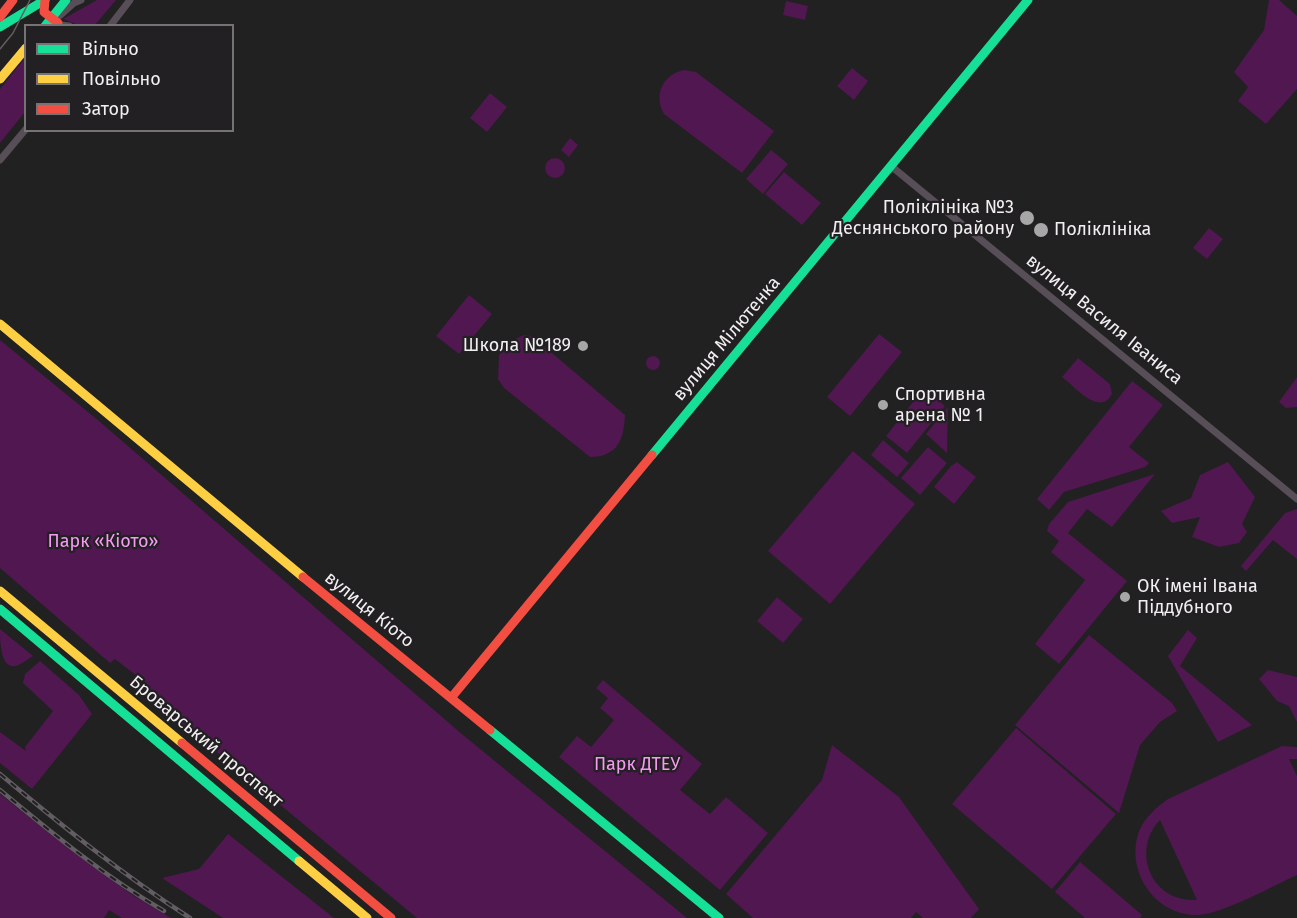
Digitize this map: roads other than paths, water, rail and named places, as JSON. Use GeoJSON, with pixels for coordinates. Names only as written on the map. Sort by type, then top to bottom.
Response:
{"type":"FeatureCollection","features":[{"type":"Feature","properties":{"kind":"main road"},"geometry":{"type":"LineString","coordinates":[[0,17],[13,0]]}},
{"type":"Feature","properties":{"kind":"main road"},"geometry":{"type":"LineString","coordinates":[[45,0],[44,12],[50,23],[66,0]]}},
{"type":"Feature","properties":{"kind":"main road"},"geometry":{"type":"LineString","coordinates":[[0,27],[45,0]]}},
{"type":"Feature","properties":{"kind":"main road","name":"вулиця Мілютенка"},"geometry":{"type":"LineString","coordinates":[[451,698],[1028,0]]}},
{"type":"Feature","properties":{"kind":"main road"},"geometry":{"type":"LineString","coordinates":[[0,79],[24,50]]}},
{"type":"Feature","properties":{"kind":"main road","name":"вулиця Кіото"},"geometry":{"type":"LineString","coordinates":[[0,324],[719,918]]}},
{"type":"Feature","properties":{"kind":"main road","name":"Броварський проспект"},"geometry":{"type":"LineString","coordinates":[[0,591],[391,918]]}},
{"type":"Feature","properties":{"kind":"main road","name":"Броварський проспект"},"geometry":{"type":"LineString","coordinates":[[0,609],[367,918]]}},
{"type":"Feature","properties":{"kind":"street"},"geometry":{"type":"LineString","coordinates":[[50,23],[81,0]]}},
{"type":"Feature","properties":{"kind":"street"},"geometry":{"type":"LineString","coordinates":[[112,24],[130,0]]}},
{"type":"Feature","properties":{"kind":"street"},"geometry":{"type":"LineString","coordinates":[[0,160],[24,131]]}},
{"type":"Feature","properties":{"kind":"street","name":"вулиця Василя Іваниса"},"geometry":{"type":"LineString","coordinates":[[891,165],[1297,499]]}},
{"type":"Feature","properties":{"kind":"tram line"},"geometry":{"type":"LineString","coordinates":[[0,49],[13,33],[30,0]]}},
{"type":"Feature","properties":{"kind":"railway"},"geometry":{"type":"LineString","coordinates":[[0,774],[93,849],[190,918]]}},
{"type":"Feature","properties":{"kind":"railway"},"geometry":{"type":"LineString","coordinates":[[0,790],[100,869],[164,911]]}},
{"type":"Feature","properties":{"kind":"place","name":"Поліклініка №3 Деснянського району"},"geometry":{"type":"Point","coordinates":[1027,218]}},
{"type":"Feature","properties":{"kind":"place","name":"Поліклініка"},"geometry":{"type":"Point","coordinates":[1041,230]}},
{"type":"Feature","properties":{"kind":"place","name":"Школа №189"},"geometry":{"type":"Point","coordinates":[583,346]}},
{"type":"Feature","properties":{"kind":"place","name":"Спортивна арена № 1"},"geometry":{"type":"Point","coordinates":[883,405]}},
{"type":"Feature","properties":{"kind":"place","name":"ОК імені Івана Піддубного"},"geometry":{"type":"Point","coordinates":[1125,597]}},
{"type":"Feature","properties":{"kind":"park label","name":"Парк «Кіото»"},"geometry":{"type":"Point","coordinates":[103,542]}},
{"type":"Feature","properties":{"kind":"park label","name":"Парк ДТЕУ"},"geometry":{"type":"Point","coordinates":[637,765]}}]}
